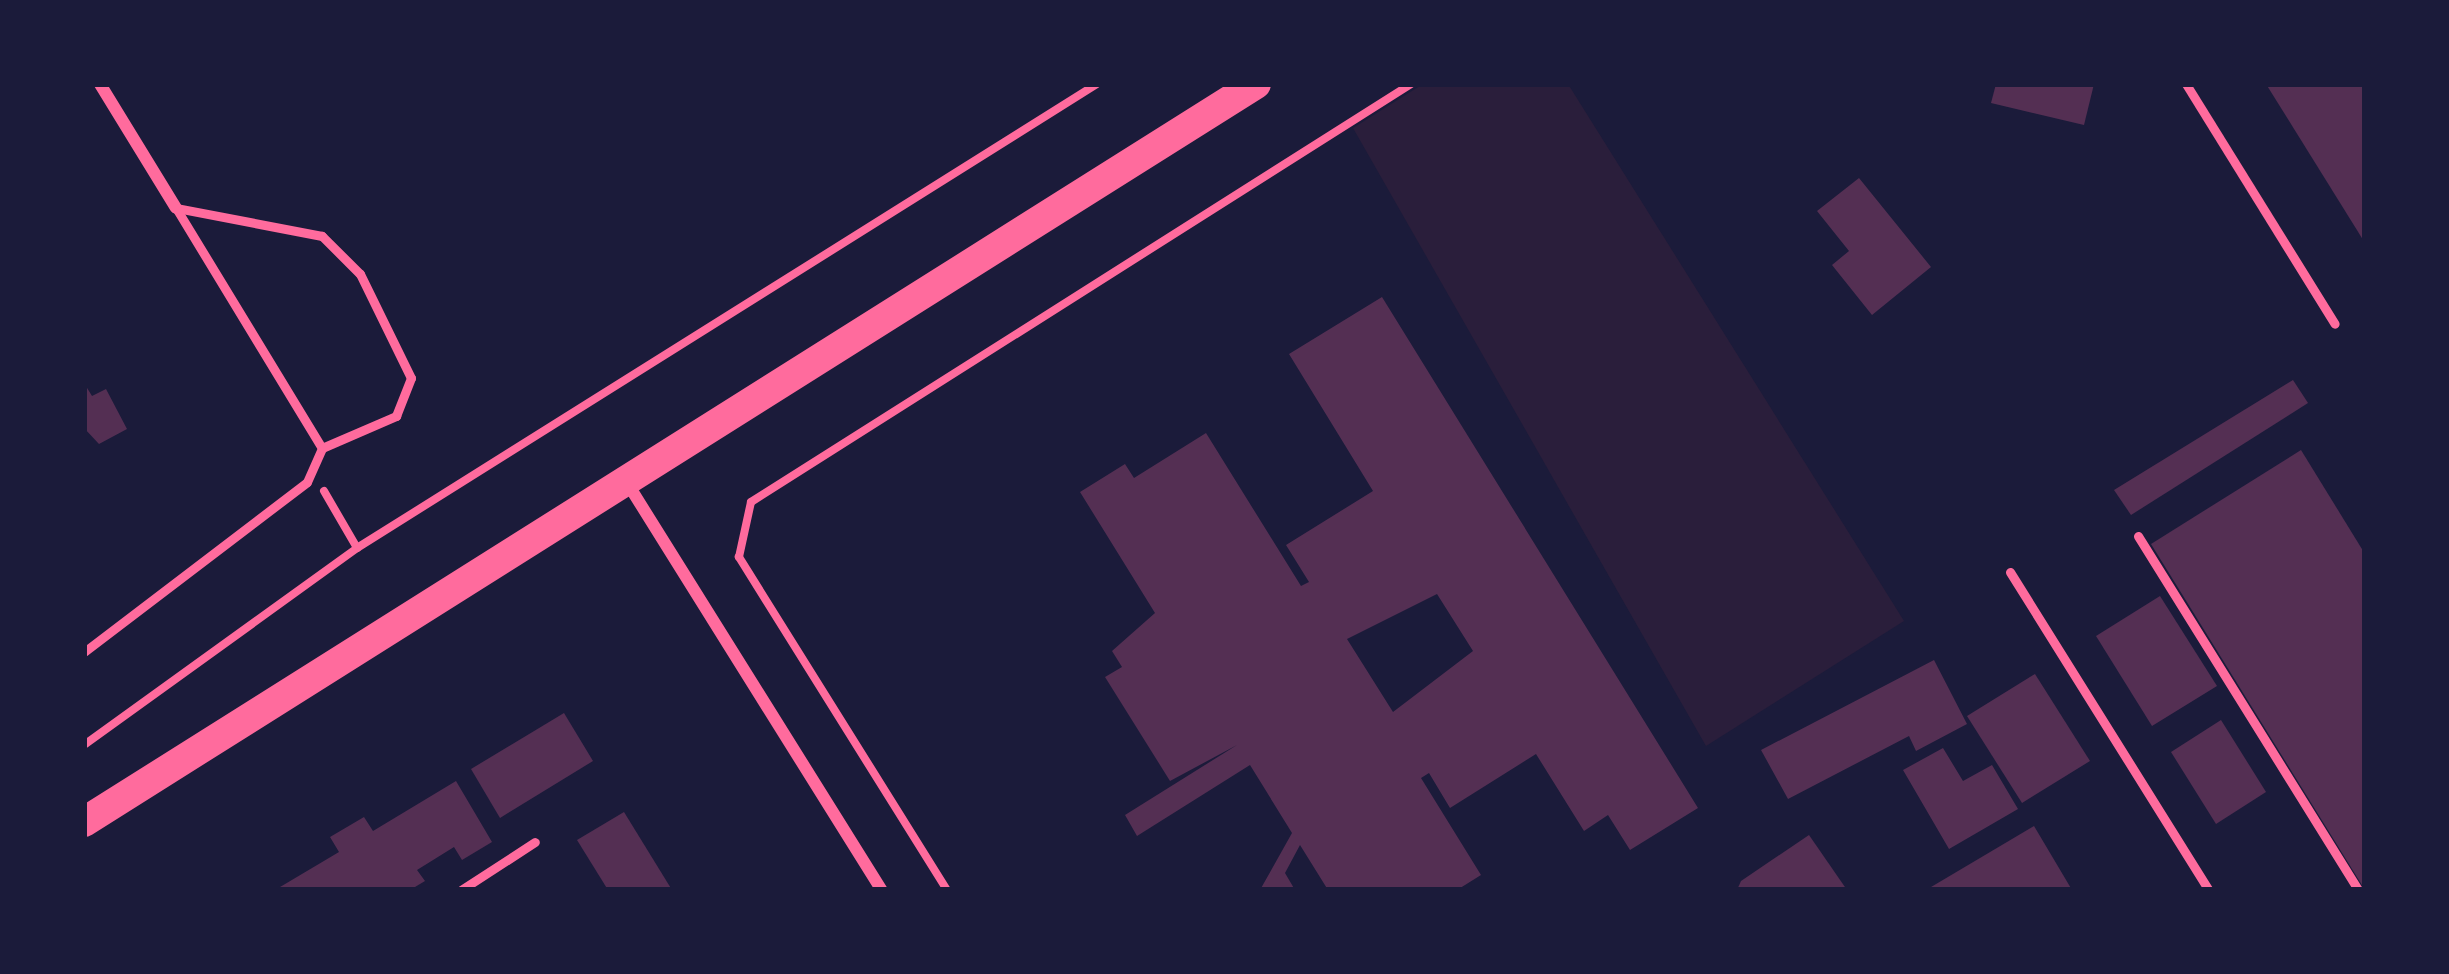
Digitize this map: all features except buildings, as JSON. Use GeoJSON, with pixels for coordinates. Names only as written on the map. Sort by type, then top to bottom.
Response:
{"type":"FeatureCollection","features":[{"type":"Feature","properties":{"kind":"main road"},"geometry":{"type":"LineString","coordinates":[[84,822],[1256,84]]}},
{"type":"Feature","properties":{"kind":"street"},"geometry":{"type":"LineString","coordinates":[[100,84],[176,208]]}},
{"type":"Feature","properties":{"kind":"street"},"geometry":{"type":"LineString","coordinates":[[626,480],[882,890]]}},
{"type":"Feature","properties":{"kind":"lane"},"geometry":{"type":"LineString","coordinates":[[2186,84],[2335,324]]}},
{"type":"Feature","properties":{"kind":"lane"},"geometry":{"type":"LineString","coordinates":[[84,652],[307,482],[322,448],[396,416],[411,378],[360,274],[322,236],[176,208]]}},
{"type":"Feature","properties":{"kind":"lane"},"geometry":{"type":"LineString","coordinates":[[176,208],[322,448]]}},
{"type":"Feature","properties":{"kind":"lane"},"geometry":{"type":"LineString","coordinates":[[2138,536],[2358,890]]}},
{"type":"Feature","properties":{"kind":"lane"},"geometry":{"type":"LineString","coordinates":[[2010,572],[2209,890]]}},
{"type":"Feature","properties":{"kind":"lane"},"geometry":{"type":"LineString","coordinates":[[461,890],[535,842]]}},
{"type":"Feature","properties":{"kind":"path"},"geometry":{"type":"LineString","coordinates":[[84,745],[357,548],[1096,84]]}},
{"type":"Feature","properties":{"kind":"path"},"geometry":{"type":"LineString","coordinates":[[946,890],[739,556],[751,502],[1411,84]]}},
{"type":"Feature","properties":{"kind":"path"},"geometry":{"type":"LineString","coordinates":[[322,489],[357,548]]}},
{"type":"Feature","properties":{"kind":"shaded area"},"geometry":{"type":"Polygon","coordinates":[[[1423,84],[1568,84],[1904,621],[1706,746],[1353,128],[1423,84]]]}}]}
